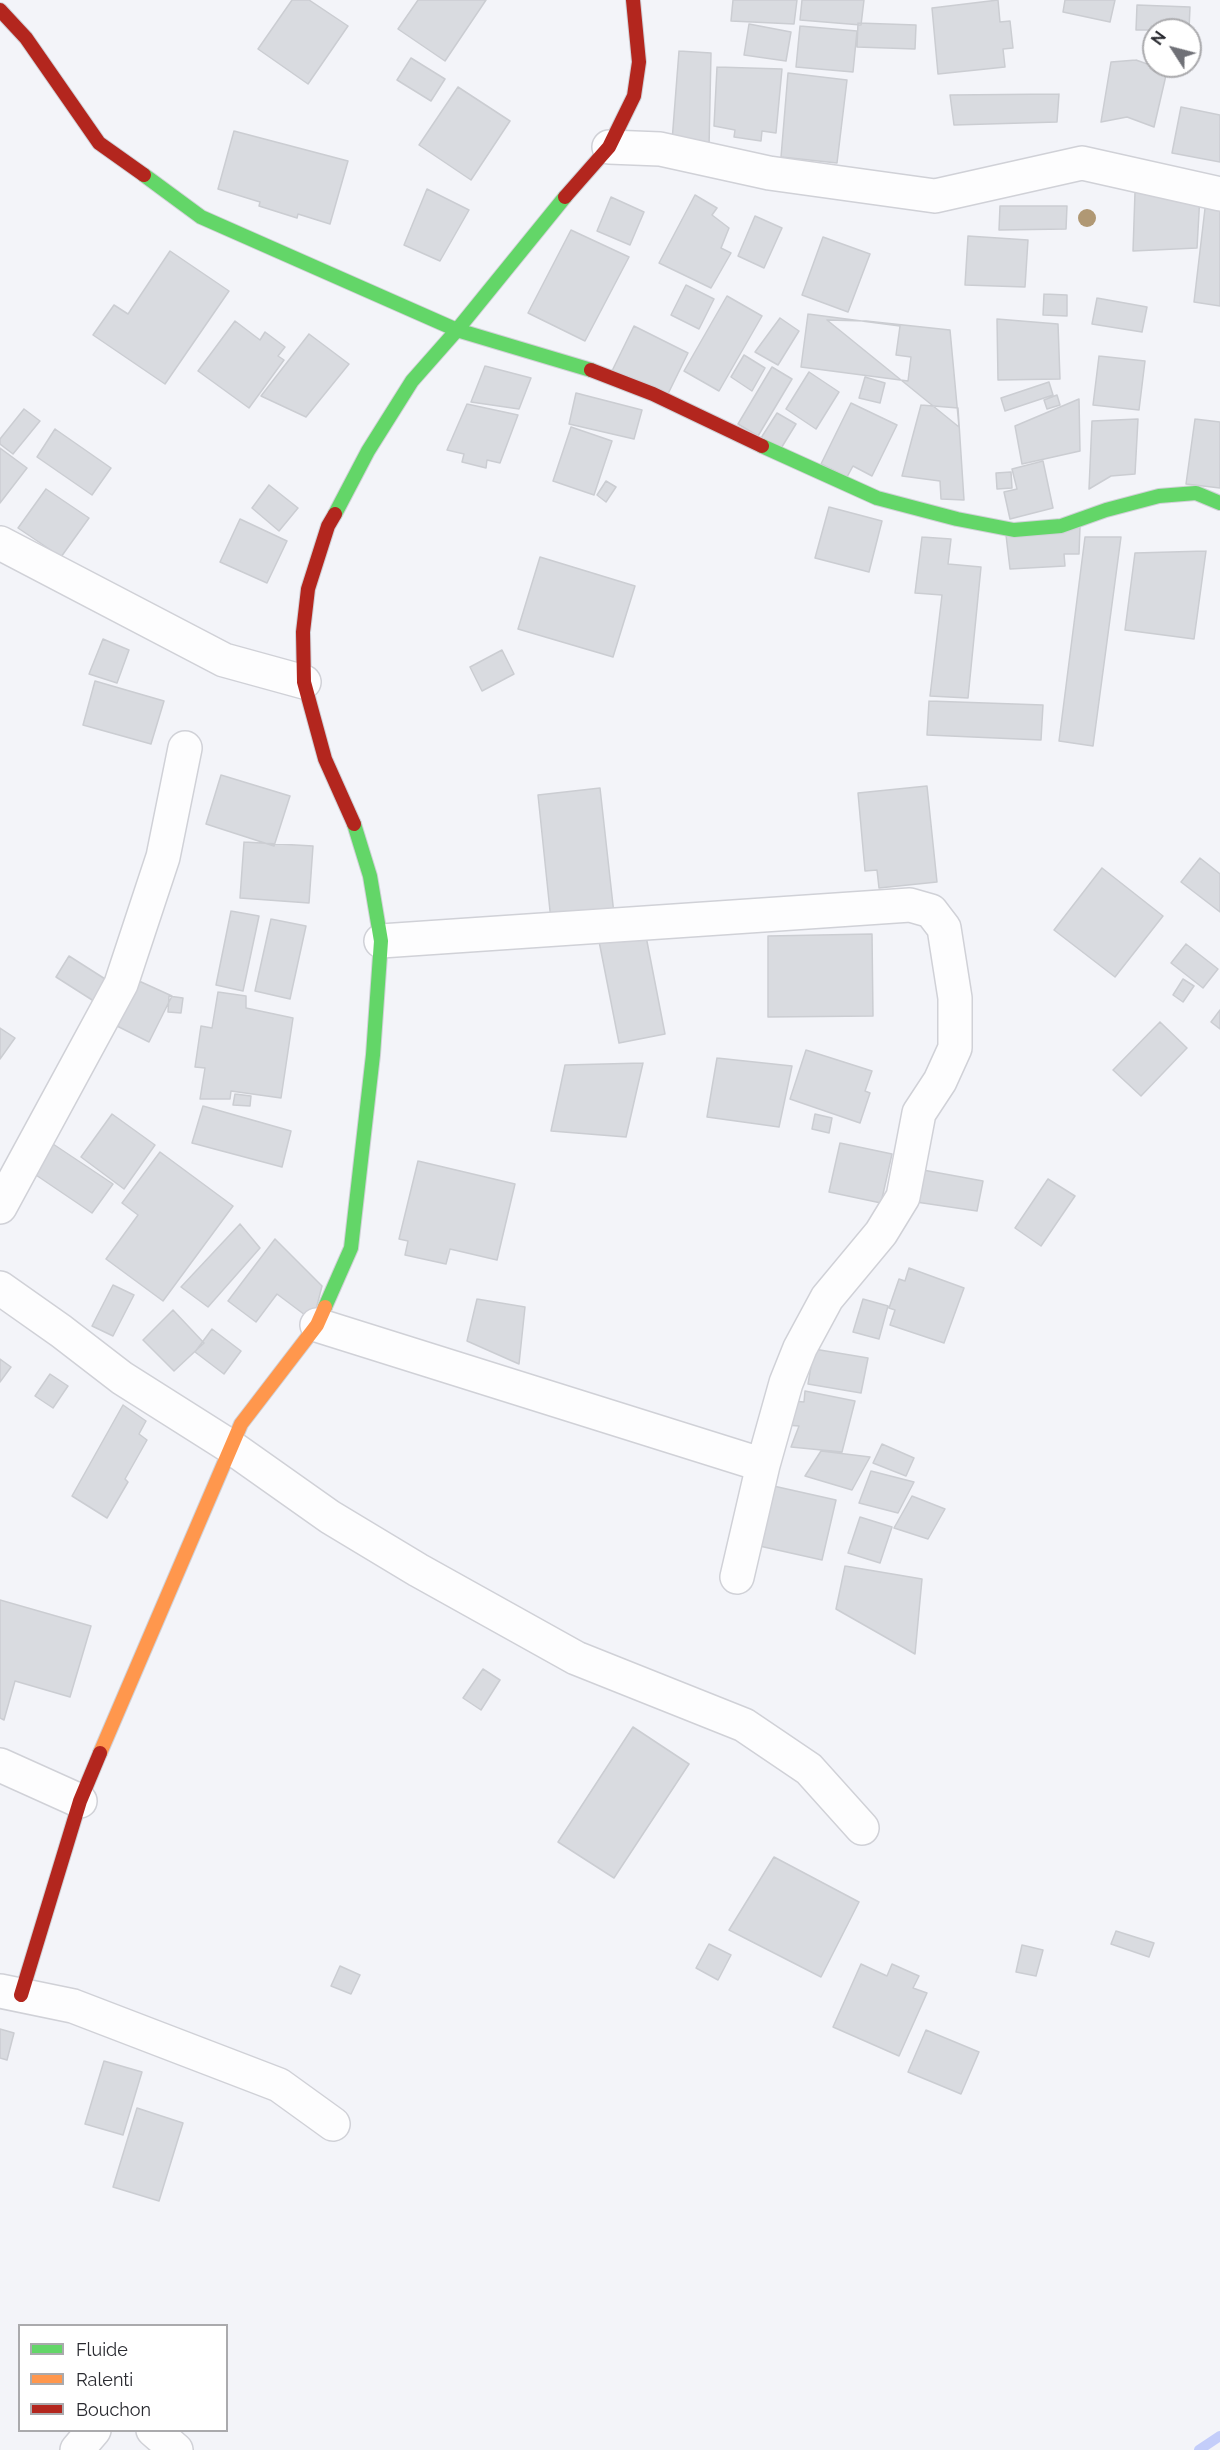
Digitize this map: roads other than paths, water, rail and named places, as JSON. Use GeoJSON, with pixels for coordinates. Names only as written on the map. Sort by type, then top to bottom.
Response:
{"type":"FeatureCollection","features":[{"type":"Feature","properties":{"kind":"street"},"geometry":{"type":"LineString","coordinates":[[333,2124],[279,2085],[73,2006],[10,1993],[80,1801],[231,1447],[242,1424],[317,1325],[351,1248],[373,1055],[381,941],[370,876],[352,818],[325,759],[304,682],[303,632],[308,589],[328,526],[368,451],[412,381],[457,330],[535,232],[609,147],[634,96],[639,62],[633,0]]}},
{"type":"Feature","properties":{"kind":"street"},"geometry":{"type":"LineString","coordinates":[[0,10],[26,38],[99,143],[201,217],[457,330],[573,363],[653,394],[795,462],[877,498],[957,519],[1014,530],[1061,526],[1106,510],[1159,496],[1196,493],[1220,503]]}},
{"type":"Feature","properties":{"kind":"street"},"geometry":{"type":"LineString","coordinates":[[609,147],[660,149],[769,173],[935,196],[1082,163],[1220,194]]}},
{"type":"Feature","properties":{"kind":"street"},"geometry":{"type":"LineString","coordinates":[[0,543],[224,660],[304,682]]}},
{"type":"Feature","properties":{"kind":"street"},"geometry":{"type":"LineString","coordinates":[[0,1207],[122,984],[163,857],[185,748]]}},
{"type":"Feature","properties":{"kind":"street"},"geometry":{"type":"LineString","coordinates":[[381,941],[910,905],[931,911],[944,928],[955,998],[955,1048],[940,1081],[919,1113],[903,1197],[881,1233],[826,1298],[800,1348],[786,1383],[763,1465],[737,1577]]}},
{"type":"Feature","properties":{"kind":"street"},"geometry":{"type":"LineString","coordinates":[[0,1288],[122,1378],[231,1447],[330,1516],[408,1564],[576,1658],[744,1725],[809,1769],[862,1828]]}},
{"type":"Feature","properties":{"kind":"street"},"geometry":{"type":"LineString","coordinates":[[317,1325],[763,1465]]}},
{"type":"Feature","properties":{"kind":"street"},"geometry":{"type":"LineString","coordinates":[[0,1765],[80,1801]]}},
{"type":"Feature","properties":{"kind":"street"},"geometry":{"type":"LineString","coordinates":[[76,2450],[92,2432]]}},
{"type":"Feature","properties":{"kind":"street"},"geometry":{"type":"LineString","coordinates":[[155,2432],[176,2450]]}},
{"type":"Feature","properties":{"kind":"waterway"},"geometry":{"type":"LineString","coordinates":[[1199,2450],[1220,2436]]}}]}
